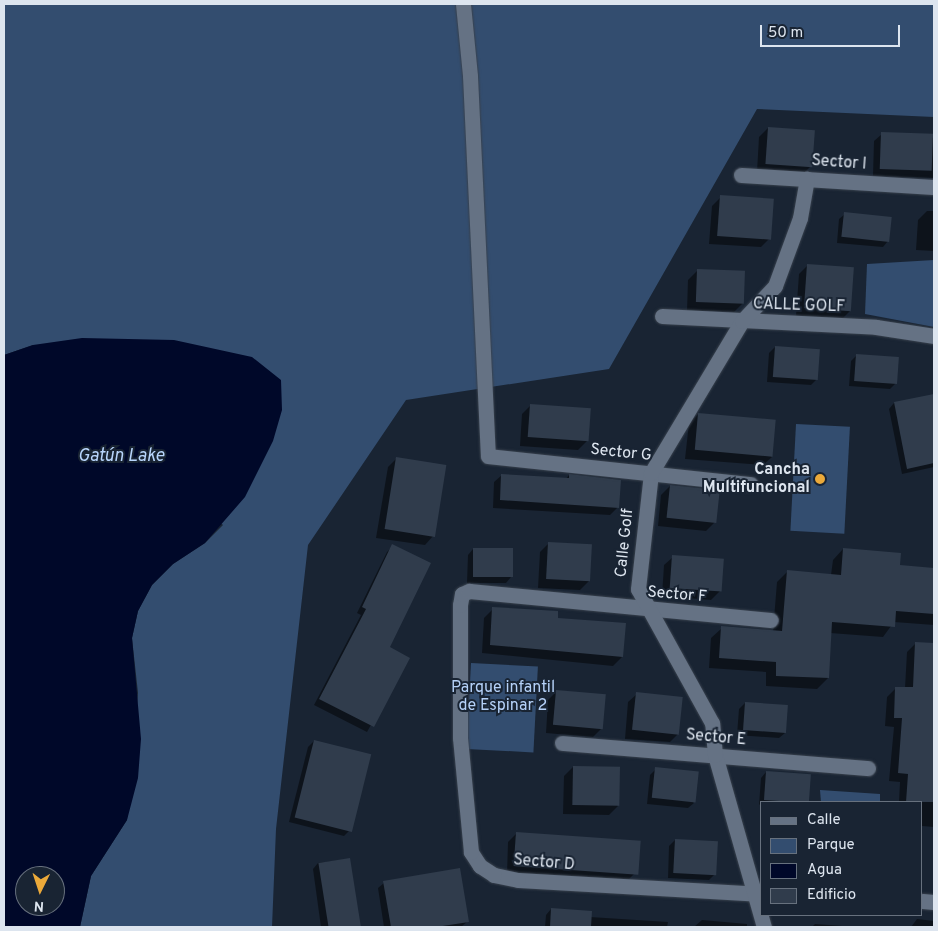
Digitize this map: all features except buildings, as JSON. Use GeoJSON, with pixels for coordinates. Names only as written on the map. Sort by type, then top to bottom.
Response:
{"type":"FeatureCollection","features":[{"type":"Feature","properties":{"kind":"street","name":"Sector G"},"geometry":{"type":"LineString","coordinates":[[463,4],[470,76],[488,456],[751,484]]}},
{"type":"Feature","properties":{"kind":"street","name":"Sector I"},"geometry":{"type":"LineString","coordinates":[[741,175],[934,187]]}},
{"type":"Feature","properties":{"kind":"street","name":"Calle Golf"},"geometry":{"type":"LineString","coordinates":[[759,894],[715,755],[712,723],[647,610],[638,589],[651,474],[742,321],[775,286],[800,218],[807,179]]}},
{"type":"Feature","properties":{"kind":"street","name":"CALLE GOLF"},"geometry":{"type":"LineString","coordinates":[[662,316],[876,327],[934,336]]}},
{"type":"Feature","properties":{"kind":"street","name":"Sector F"},"geometry":{"type":"LineString","coordinates":[[462,594],[469,591],[647,610],[771,620]]}},
{"type":"Feature","properties":{"kind":"street","name":"Sector D"},"geometry":{"type":"LineString","coordinates":[[462,594],[460,738],[471,852],[480,866],[494,875],[518,880],[759,894]]}},
{"type":"Feature","properties":{"kind":"street","name":"Sector E"},"geometry":{"type":"LineString","coordinates":[[562,743],[868,768]]}},
{"type":"Feature","properties":{"kind":"green space"},"geometry":{"type":"Polygon","coordinates":[[[4,4],[934,4],[934,117],[757,109],[609,369],[406,400],[308,545],[276,829],[272,927],[80,927],[91,876],[127,820],[138,693],[132,638],[138,611],[152,585],[173,564],[205,543],[223,525],[33,345],[4,355],[4,4]]]}},
{"type":"Feature","properties":{"kind":"green space"},"geometry":{"type":"Polygon","coordinates":[[[934,260],[934,327],[865,314],[867,264],[934,260]]]}},
{"type":"Feature","properties":{"kind":"green space","name":"Cancha Multifuncional"},"geometry":{"type":"Polygon","coordinates":[[[796,424],[850,427],[844,534],[790,531],[796,424]]]}},
{"type":"Feature","properties":{"kind":"green space","name":"Parque infantil de Espinar 2"},"geometry":{"type":"Polygon","coordinates":[[[471,663],[538,667],[533,752],[466,749],[471,663]]]}},
{"type":"Feature","properties":{"kind":"green space"},"geometry":{"type":"Polygon","coordinates":[[[820,790],[880,794],[880,801],[821,801],[820,790]]]}},
{"type":"Feature","properties":{"kind":"water","name":"Gatún Lake"},"geometry":{"type":"Polygon","coordinates":[[[82,338],[174,340],[252,357],[281,380],[282,410],[273,441],[245,497],[205,543],[173,564],[152,585],[138,611],[132,638],[141,739],[138,778],[127,820],[91,876],[80,927],[4,927],[4,355],[33,345],[82,338]]]}},
{"type":"Feature","properties":{"kind":"place","name":"Cancha Multifuncional"},"geometry":{"type":"Point","coordinates":[820,479]}}]}
